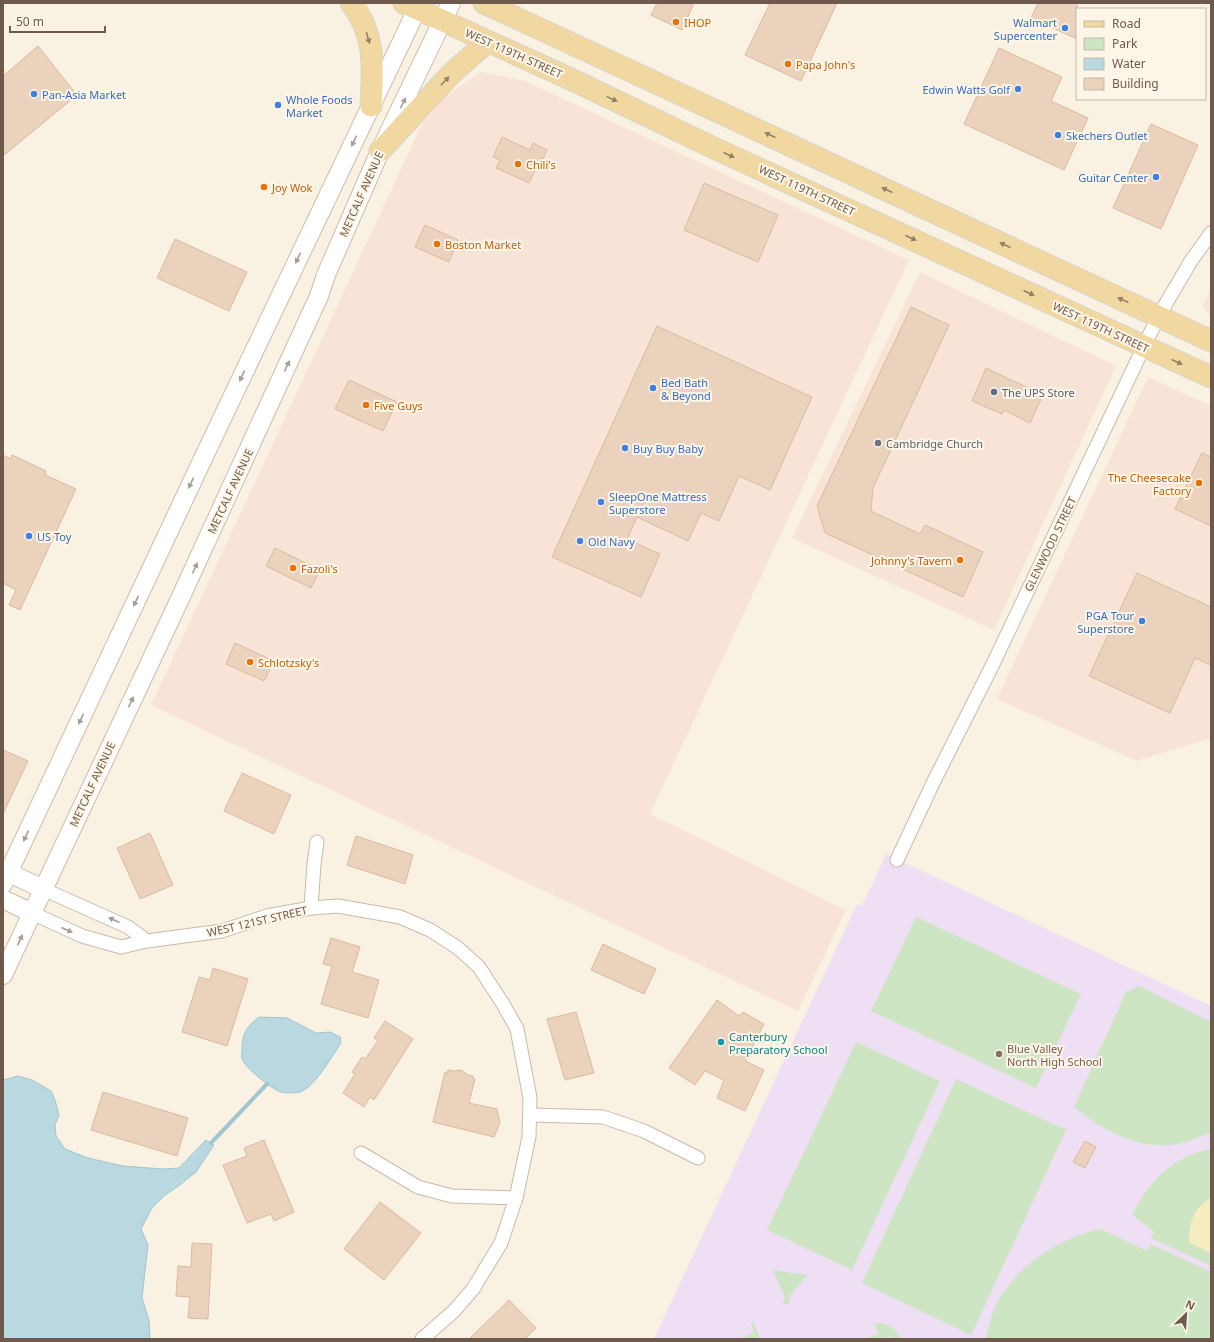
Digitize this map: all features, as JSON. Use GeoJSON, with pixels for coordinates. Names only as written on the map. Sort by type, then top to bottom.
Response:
{"type":"FeatureCollection","features":[{"type":"Feature","properties":{"kind":"main road"},"geometry":{"type":"LineString","coordinates":[[351,3],[365,27],[371,47],[373,69],[371,106]]}},
{"type":"Feature","properties":{"kind":"main road"},"geometry":{"type":"LineString","coordinates":[[484,3],[1211,341]]}},
{"type":"Feature","properties":{"kind":"main road"},"geometry":{"type":"LineString","coordinates":[[43,889],[5,876],[371,106],[414,5]]}},
{"type":"Feature","properties":{"kind":"main road","name":"WEST 119TH STREET"},"geometry":{"type":"LineString","coordinates":[[414,5],[446,12],[488,42],[1211,378]]}},
{"type":"Feature","properties":{"kind":"main road","name":"METCALF AVENUE"},"geometry":{"type":"LineString","coordinates":[[3,975],[182,596],[270,405],[319,296],[326,275],[380,151],[446,12]]}},
{"type":"Feature","properties":{"kind":"main road"},"geometry":{"type":"LineString","coordinates":[[380,151],[451,74],[488,42]]}},
{"type":"Feature","properties":{"kind":"main road","name":"WEST 121ST STREET"},"geometry":{"type":"LineString","coordinates":[[3,899],[32,913]]}},
{"type":"Feature","properties":{"kind":"street","name":"GLENWOOD STREET"},"geometry":{"type":"LineString","coordinates":[[897,860],[933,783],[992,666],[1158,317],[1191,261],[1211,233]]}},
{"type":"Feature","properties":{"kind":"street"},"geometry":{"type":"LineString","coordinates":[[310,908],[317,842]]}},
{"type":"Feature","properties":{"kind":"street"},"geometry":{"type":"LineString","coordinates":[[43,889],[128,927],[147,940]]}},
{"type":"Feature","properties":{"kind":"street","name":"WEST 121ST STREET"},"geometry":{"type":"LineString","coordinates":[[32,913],[82,936],[121,947],[147,940],[222,931],[267,916],[310,908],[338,906],[400,917],[430,930],[458,948],[479,967],[517,1029],[530,1098],[529,1137],[516,1198],[501,1243],[473,1289],[454,1311],[422,1339]]}},
{"type":"Feature","properties":{"kind":"street"},"geometry":{"type":"LineString","coordinates":[[530,1115],[603,1117],[644,1131],[698,1158]]}},
{"type":"Feature","properties":{"kind":"street"},"geometry":{"type":"LineString","coordinates":[[361,1153],[418,1187],[452,1196],[516,1198]]}},
{"type":"Feature","properties":{"kind":"shaded area"},"geometry":{"type":"Polygon","coordinates":[[[481,72],[525,81],[909,260],[650,814],[846,910],[798,1011],[151,705],[422,124],[445,97],[481,72]]]}},
{"type":"Feature","properties":{"kind":"shaded area"},"geometry":{"type":"Polygon","coordinates":[[[920,272],[1116,366],[994,630],[792,538],[920,272]]]}},
{"type":"Feature","properties":{"kind":"shaded area"},"geometry":{"type":"Polygon","coordinates":[[[1211,290],[1211,314],[1206,312],[1203,304],[1211,290]]]}},
{"type":"Feature","properties":{"kind":"shaded area"},"geometry":{"type":"Polygon","coordinates":[[[1148,377],[1211,406],[1211,738],[1137,761],[997,699],[1148,377]]]}},
{"type":"Feature","properties":{"kind":"shaded area","name":"Blue Valley North High School"},"geometry":{"type":"Polygon","coordinates":[[[886,854],[1211,1006],[1211,1339],[654,1339],[857,904],[862,906],[886,854]]]}},
{"type":"Feature","properties":{"kind":"green space"},"geometry":{"type":"Polygon","coordinates":[[[916,917],[1081,994],[1036,1088],[871,1011],[916,917]]]}},
{"type":"Feature","properties":{"kind":"green space"},"geometry":{"type":"Polygon","coordinates":[[[1139,986],[1211,1022],[1210,1133],[1169,1145],[1142,1143],[1118,1135],[1095,1123],[1074,1107],[1126,992],[1139,986]]]}},
{"type":"Feature","properties":{"kind":"green space"},"geometry":{"type":"Polygon","coordinates":[[[856,1042],[940,1081],[852,1270],[767,1230],[856,1042]]]}},
{"type":"Feature","properties":{"kind":"green space"},"geometry":{"type":"Polygon","coordinates":[[[956,1079],[1066,1130],[971,1335],[862,1283],[956,1079]]]}},
{"type":"Feature","properties":{"kind":"green space"},"geometry":{"type":"Polygon","coordinates":[[[1211,1149],[1211,1198],[1201,1206],[1194,1217],[1189,1242],[1211,1253],[1211,1266],[1151,1238],[1154,1232],[1132,1215],[1146,1192],[1163,1172],[1173,1164],[1197,1152],[1211,1149]]]}},
{"type":"Feature","properties":{"kind":"green space"},"geometry":{"type":"Polygon","coordinates":[[[1101,1229],[1147,1251],[1151,1244],[1211,1272],[1211,1339],[986,1339],[990,1320],[998,1301],[1017,1275],[1042,1254],[1056,1246],[1085,1233],[1101,1229]]]}},
{"type":"Feature","properties":{"kind":"green space"},"geometry":{"type":"Polygon","coordinates":[[[773,1270],[807,1275],[789,1297],[789,1304],[783,1304],[785,1297],[773,1270]]]}},
{"type":"Feature","properties":{"kind":"green space"},"geometry":{"type":"Polygon","coordinates":[[[754,1322],[760,1339],[739,1339],[754,1333],[751,1324],[754,1322]]]}},
{"type":"Feature","properties":{"kind":"green space"},"geometry":{"type":"Polygon","coordinates":[[[876,1323],[891,1327],[897,1332],[901,1339],[891,1339],[890,1336],[881,1339],[864,1339],[878,1334],[876,1323]]]}},
{"type":"Feature","properties":{"kind":"sand"},"geometry":{"type":"Polygon","coordinates":[[[1211,1198],[1211,1253],[1189,1242],[1191,1223],[1196,1211],[1211,1198]]]}},
{"type":"Feature","properties":{"kind":"water"},"geometry":{"type":"Polygon","coordinates":[[[259,1017],[287,1018],[316,1033],[330,1032],[340,1037],[341,1043],[317,1078],[306,1089],[300,1092],[281,1092],[272,1087],[248,1068],[242,1058],[242,1044],[244,1035],[251,1024],[259,1017]]]}},
{"type":"Feature","properties":{"kind":"water"},"geometry":{"type":"Polygon","coordinates":[[[18,1076],[32,1080],[51,1091],[59,1115],[55,1125],[56,1136],[65,1149],[88,1158],[123,1166],[163,1169],[179,1168],[206,1140],[214,1145],[196,1172],[164,1196],[152,1208],[141,1229],[148,1245],[142,1298],[149,1320],[150,1339],[3,1339],[3,1080],[18,1076]]]}},
{"type":"Feature","properties":{"kind":"building","name":"IHOP"},"geometry":{"type":"Polygon","coordinates":[[[657,3],[694,3],[682,30],[651,15],[657,3]]]}},
{"type":"Feature","properties":{"kind":"building"},"geometry":{"type":"Polygon","coordinates":[[[770,3],[837,3],[801,81],[745,55],[770,3]]]}},
{"type":"Feature","properties":{"kind":"building"},"geometry":{"type":"Polygon","coordinates":[[[1038,3],[1077,3],[1076,39],[1031,18],[1038,3]]]}},
{"type":"Feature","properties":{"kind":"building"},"geometry":{"type":"Polygon","coordinates":[[[38,46],[77,95],[3,156],[3,76],[38,46]]]}},
{"type":"Feature","properties":{"kind":"building","name":"Edwin Watts Golf"},"geometry":{"type":"Polygon","coordinates":[[[999,48],[1062,77],[1051,101],[1088,118],[1064,170],[964,124],[999,48]]]}},
{"type":"Feature","properties":{"kind":"building","name":"Guitar Center"},"geometry":{"type":"Polygon","coordinates":[[[1151,124],[1198,145],[1161,229],[1113,208],[1151,124]]]}},
{"type":"Feature","properties":{"kind":"building","name":"Chili's"},"geometry":{"type":"Polygon","coordinates":[[[502,137],[530,150],[533,143],[547,150],[543,159],[541,158],[529,183],[496,168],[500,160],[493,157],[502,137]]]}},
{"type":"Feature","properties":{"kind":"building"},"geometry":{"type":"Polygon","coordinates":[[[704,183],[778,215],[758,262],[684,230],[704,183]]]}},
{"type":"Feature","properties":{"kind":"building","name":"Boston Market"},"geometry":{"type":"Polygon","coordinates":[[[425,225],[458,240],[449,262],[415,247],[425,225]]]}},
{"type":"Feature","properties":{"kind":"building"},"geometry":{"type":"Polygon","coordinates":[[[175,239],[247,272],[229,311],[157,278],[175,239]]]}},
{"type":"Feature","properties":{"kind":"building"},"geometry":{"type":"Polygon","coordinates":[[[911,307],[949,325],[873,488],[871,511],[920,534],[925,525],[983,552],[963,597],[825,533],[817,506],[911,307]]]}},
{"type":"Feature","properties":{"kind":"building"},"geometry":{"type":"Polygon","coordinates":[[[657,326],[812,397],[770,490],[739,476],[719,521],[701,513],[688,541],[637,517],[627,539],[660,554],[641,597],[552,557],[657,326]]]}},
{"type":"Feature","properties":{"kind":"building"},"geometry":{"type":"Polygon","coordinates":[[[986,368],[1043,395],[1030,423],[1004,410],[1002,414],[972,401],[986,368]]]}},
{"type":"Feature","properties":{"kind":"building","name":"Five Guys"},"geometry":{"type":"Polygon","coordinates":[[[349,380],[397,402],[383,431],[335,409],[349,380]]]}},
{"type":"Feature","properties":{"kind":"building","name":"The Cheesecake Factory"},"geometry":{"type":"Polygon","coordinates":[[[1202,453],[1211,457],[1211,526],[1175,509],[1202,453]]]}},
{"type":"Feature","properties":{"kind":"building","name":"US Toy"},"geometry":{"type":"Polygon","coordinates":[[[3,455],[11,459],[12,455],[46,471],[45,475],[76,489],[20,610],[9,605],[16,590],[3,583],[3,455]]]}},
{"type":"Feature","properties":{"kind":"building","name":"Fazoli's"},"geometry":{"type":"Polygon","coordinates":[[[275,548],[320,570],[311,588],[266,566],[275,548]]]}},
{"type":"Feature","properties":{"kind":"building"},"geometry":{"type":"Polygon","coordinates":[[[1137,573],[1211,607],[1211,665],[1195,658],[1170,713],[1089,676],[1137,573]]]}},
{"type":"Feature","properties":{"kind":"building","name":"Schlotzsky's"},"geometry":{"type":"Polygon","coordinates":[[[235,643],[274,661],[264,681],[226,664],[235,643]]]}},
{"type":"Feature","properties":{"kind":"building"},"geometry":{"type":"Polygon","coordinates":[[[3,750],[28,761],[3,814],[3,750]]]}},
{"type":"Feature","properties":{"kind":"building"},"geometry":{"type":"Polygon","coordinates":[[[242,773],[291,795],[274,834],[224,811],[242,773]]]}},
{"type":"Feature","properties":{"kind":"building"},"geometry":{"type":"Polygon","coordinates":[[[150,833],[173,885],[140,899],[117,848],[150,833]]]}},
{"type":"Feature","properties":{"kind":"building"},"geometry":{"type":"Polygon","coordinates":[[[356,836],[413,855],[405,884],[347,865],[356,836]]]}},
{"type":"Feature","properties":{"kind":"building"},"geometry":{"type":"Polygon","coordinates":[[[331,938],[360,947],[352,972],[379,980],[368,1018],[321,1004],[332,966],[323,964],[331,938]]]}},
{"type":"Feature","properties":{"kind":"building"},"geometry":{"type":"Polygon","coordinates":[[[603,944],[656,969],[644,994],[591,970],[603,944]]]}},
{"type":"Feature","properties":{"kind":"building"},"geometry":{"type":"Polygon","coordinates":[[[213,968],[248,979],[227,1046],[182,1032],[199,977],[210,980],[213,968]]]}},
{"type":"Feature","properties":{"kind":"building","name":"Canterbury Preparatory School"},"geometry":{"type":"Polygon","coordinates":[[[717,1000],[739,1016],[743,1012],[764,1024],[745,1061],[764,1070],[745,1111],[717,1098],[724,1080],[705,1071],[695,1085],[669,1068],[717,1000]]]}},
{"type":"Feature","properties":{"kind":"building"},"geometry":{"type":"Polygon","coordinates":[[[576,1012],[594,1073],[565,1080],[547,1019],[576,1012]]]}},
{"type":"Feature","properties":{"kind":"building"},"geometry":{"type":"Polygon","coordinates":[[[385,1021],[413,1039],[374,1100],[370,1097],[364,1107],[343,1093],[355,1074],[352,1072],[362,1057],[365,1059],[378,1041],[374,1038],[385,1021]]]}},
{"type":"Feature","properties":{"kind":"building"},"geometry":{"type":"Polygon","coordinates":[[[448,1070],[461,1070],[468,1075],[473,1076],[475,1079],[469,1103],[497,1109],[500,1123],[494,1137],[433,1122],[445,1072],[447,1073],[448,1070]]]}},
{"type":"Feature","properties":{"kind":"building"},"geometry":{"type":"Polygon","coordinates":[[[103,1092],[188,1118],[177,1156],[91,1130],[103,1092]]]}},
{"type":"Feature","properties":{"kind":"building"},"geometry":{"type":"Polygon","coordinates":[[[264,1140],[294,1212],[274,1221],[271,1214],[247,1223],[223,1165],[247,1156],[244,1148],[264,1140]]]}},
{"type":"Feature","properties":{"kind":"building"},"geometry":{"type":"Polygon","coordinates":[[[1085,1141],[1096,1147],[1085,1168],[1073,1162],[1085,1141]]]}},
{"type":"Feature","properties":{"kind":"building"},"geometry":{"type":"Polygon","coordinates":[[[380,1202],[421,1233],[384,1280],[344,1249],[380,1202]]]}},
{"type":"Feature","properties":{"kind":"building"},"geometry":{"type":"Polygon","coordinates":[[[192,1243],[212,1244],[208,1319],[188,1318],[190,1297],[176,1296],[178,1266],[191,1267],[192,1243]]]}},
{"type":"Feature","properties":{"kind":"building"},"geometry":{"type":"Polygon","coordinates":[[[509,1300],[536,1328],[525,1339],[469,1339],[509,1300]]]}},
{"type":"Feature","properties":{"kind":"waterway"},"geometry":{"type":"LineString","coordinates":[[211,1143],[267,1084]]}},
{"type":"Feature","properties":{"kind":"place","name":"IHOP"},"geometry":{"type":"Point","coordinates":[676,22]}},
{"type":"Feature","properties":{"kind":"place","name":"Walmart Supercenter"},"geometry":{"type":"Point","coordinates":[1065,28]}},
{"type":"Feature","properties":{"kind":"place","name":"Papa John's"},"geometry":{"type":"Point","coordinates":[788,64]}},
{"type":"Feature","properties":{"kind":"place","name":"Edwin Watts Golf"},"geometry":{"type":"Point","coordinates":[1018,89]}},
{"type":"Feature","properties":{"kind":"place","name":"Pan-Asia Market"},"geometry":{"type":"Point","coordinates":[34,94]}},
{"type":"Feature","properties":{"kind":"place","name":"Whole Foods Market"},"geometry":{"type":"Point","coordinates":[278,105]}},
{"type":"Feature","properties":{"kind":"place","name":"Skechers Outlet"},"geometry":{"type":"Point","coordinates":[1058,135]}},
{"type":"Feature","properties":{"kind":"place","name":"Chili's"},"geometry":{"type":"Point","coordinates":[518,164]}},
{"type":"Feature","properties":{"kind":"place","name":"Guitar Center"},"geometry":{"type":"Point","coordinates":[1156,177]}},
{"type":"Feature","properties":{"kind":"place","name":"Joy Wok"},"geometry":{"type":"Point","coordinates":[264,187]}},
{"type":"Feature","properties":{"kind":"place","name":"Boston Market"},"geometry":{"type":"Point","coordinates":[437,244]}},
{"type":"Feature","properties":{"kind":"place","name":"Bed Bath & Beyond"},"geometry":{"type":"Point","coordinates":[653,388]}},
{"type":"Feature","properties":{"kind":"place","name":"The UPS Store"},"geometry":{"type":"Point","coordinates":[994,392]}},
{"type":"Feature","properties":{"kind":"place","name":"Five Guys"},"geometry":{"type":"Point","coordinates":[366,405]}},
{"type":"Feature","properties":{"kind":"place","name":"Cambridge Church"},"geometry":{"type":"Point","coordinates":[878,443]}},
{"type":"Feature","properties":{"kind":"place","name":"Buy Buy Baby"},"geometry":{"type":"Point","coordinates":[625,448]}},
{"type":"Feature","properties":{"kind":"place","name":"The Cheesecake Factory"},"geometry":{"type":"Point","coordinates":[1199,483]}},
{"type":"Feature","properties":{"kind":"place","name":"SleepOne Mattress Superstore"},"geometry":{"type":"Point","coordinates":[601,502]}},
{"type":"Feature","properties":{"kind":"place","name":"US Toy"},"geometry":{"type":"Point","coordinates":[29,536]}},
{"type":"Feature","properties":{"kind":"place","name":"Old Navy"},"geometry":{"type":"Point","coordinates":[580,541]}},
{"type":"Feature","properties":{"kind":"place","name":"Johnny's Tavern"},"geometry":{"type":"Point","coordinates":[960,560]}},
{"type":"Feature","properties":{"kind":"place","name":"Fazoli's"},"geometry":{"type":"Point","coordinates":[293,568]}},
{"type":"Feature","properties":{"kind":"place","name":"PGA Tour Superstore"},"geometry":{"type":"Point","coordinates":[1142,621]}},
{"type":"Feature","properties":{"kind":"place","name":"Schlotzsky's"},"geometry":{"type":"Point","coordinates":[250,662]}},
{"type":"Feature","properties":{"kind":"place","name":"Canterbury Preparatory School"},"geometry":{"type":"Point","coordinates":[721,1042]}},
{"type":"Feature","properties":{"kind":"place","name":"Blue Valley North High School"},"geometry":{"type":"Point","coordinates":[999,1054]}}]}
